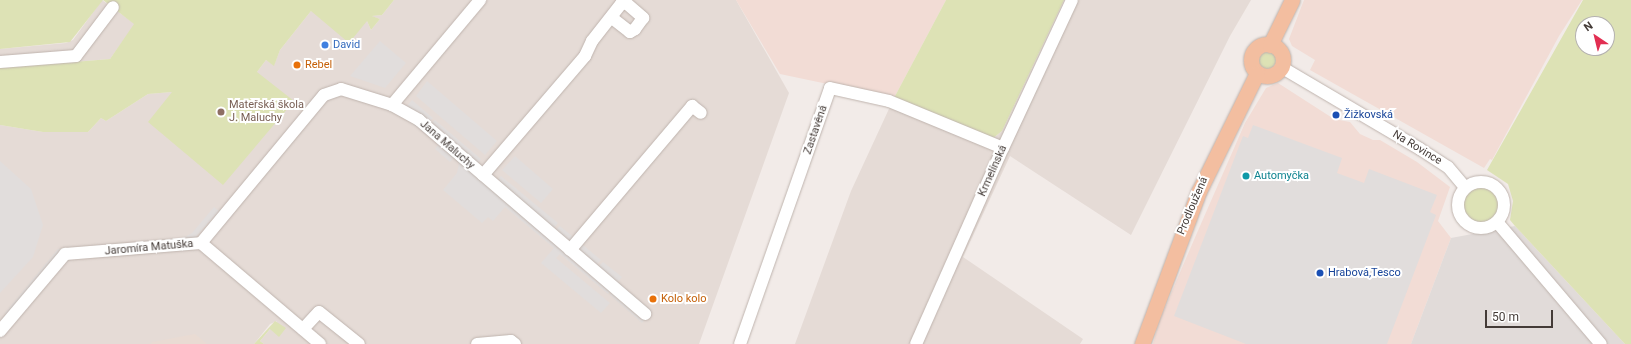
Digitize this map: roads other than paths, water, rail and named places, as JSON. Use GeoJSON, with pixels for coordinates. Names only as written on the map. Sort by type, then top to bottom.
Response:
{"type":"FeatureCollection","features":[{"type":"Feature","properties":{"kind":"main road"},"geometry":{"type":"LineString","coordinates":[[1270,45],[1292,0]]}},
{"type":"Feature","properties":{"kind":"main road"},"geometry":{"type":"LineString","coordinates":[[1270,45],[1282,55],[1281,67],[1269,76],[1257,73],[1252,66],[1252,54],[1258,47],[1270,45]]}},
{"type":"Feature","properties":{"kind":"main road","name":"Prodloužená"},"geometry":{"type":"LineString","coordinates":[[1142,344],[1170,264],[1199,191],[1257,73]]}},
{"type":"Feature","properties":{"kind":"street"},"geometry":{"type":"LineString","coordinates":[[392,105],[480,0]]}},
{"type":"Feature","properties":{"kind":"street","name":"Krmelínská"},"geometry":{"type":"LineString","coordinates":[[916,344],[1002,148],[1072,0]]}},
{"type":"Feature","properties":{"kind":"street"},"geometry":{"type":"LineString","coordinates":[[0,62],[76,56],[113,8]]}},
{"type":"Feature","properties":{"kind":"street"},"geometry":{"type":"LineString","coordinates":[[483,175],[585,56],[592,41],[611,17]]}},
{"type":"Feature","properties":{"kind":"street","name":"Na Rovince"},"geometry":{"type":"LineString","coordinates":[[1281,67],[1448,167],[1465,187]]}},
{"type":"Feature","properties":{"kind":"street","name":"Zastavěná"},"geometry":{"type":"LineString","coordinates":[[740,344],[830,88],[890,101],[1002,148]]}},
{"type":"Feature","properties":{"kind":"street","name":"Jana Maluchy"},"geometry":{"type":"LineString","coordinates":[[202,243],[324,95],[340,89],[392,105],[419,120],[645,314]]}},
{"type":"Feature","properties":{"kind":"street"},"geometry":{"type":"LineString","coordinates":[[570,250],[692,106],[701,114]]}},
{"type":"Feature","properties":{"kind":"street"},"geometry":{"type":"LineString","coordinates":[[1480,181],[1488,182],[1498,189],[1504,200],[1504,208],[1497,222],[1479,228],[1462,220],[1457,208],[1457,200],[1465,187],[1480,181]]}},
{"type":"Feature","properties":{"kind":"street"},"geometry":{"type":"LineString","coordinates":[[1497,222],[1601,344]]}},
{"type":"Feature","properties":{"kind":"street","name":"Jaromíra Matuška"},"geometry":{"type":"LineString","coordinates":[[0,331],[65,254],[202,243],[320,344]]}},
{"type":"Feature","properties":{"kind":"street"},"geometry":{"type":"LineString","coordinates":[[303,329],[319,312],[359,344]]}},
{"type":"Feature","properties":{"kind":"street"},"geometry":{"type":"LineString","coordinates":[[477,344],[511,341],[515,344]]}},
{"type":"Feature","properties":{"kind":"place","name":"David"},"geometry":{"type":"Point","coordinates":[325,45]}},
{"type":"Feature","properties":{"kind":"place","name":"Rebel"},"geometry":{"type":"Point","coordinates":[297,65]}},
{"type":"Feature","properties":{"kind":"place","name":"Mateřská škola J. Maluchy"},"geometry":{"type":"Point","coordinates":[221,112]}},
{"type":"Feature","properties":{"kind":"place","name":"Žižkovská"},"geometry":{"type":"Point","coordinates":[1336,115]}},
{"type":"Feature","properties":{"kind":"place","name":"Automyčka"},"geometry":{"type":"Point","coordinates":[1246,176]}},
{"type":"Feature","properties":{"kind":"place","name":"Hrabová,Tesco"},"geometry":{"type":"Point","coordinates":[1320,273]}},
{"type":"Feature","properties":{"kind":"place","name":"Kolo kolo"},"geometry":{"type":"Point","coordinates":[653,299]}}]}
